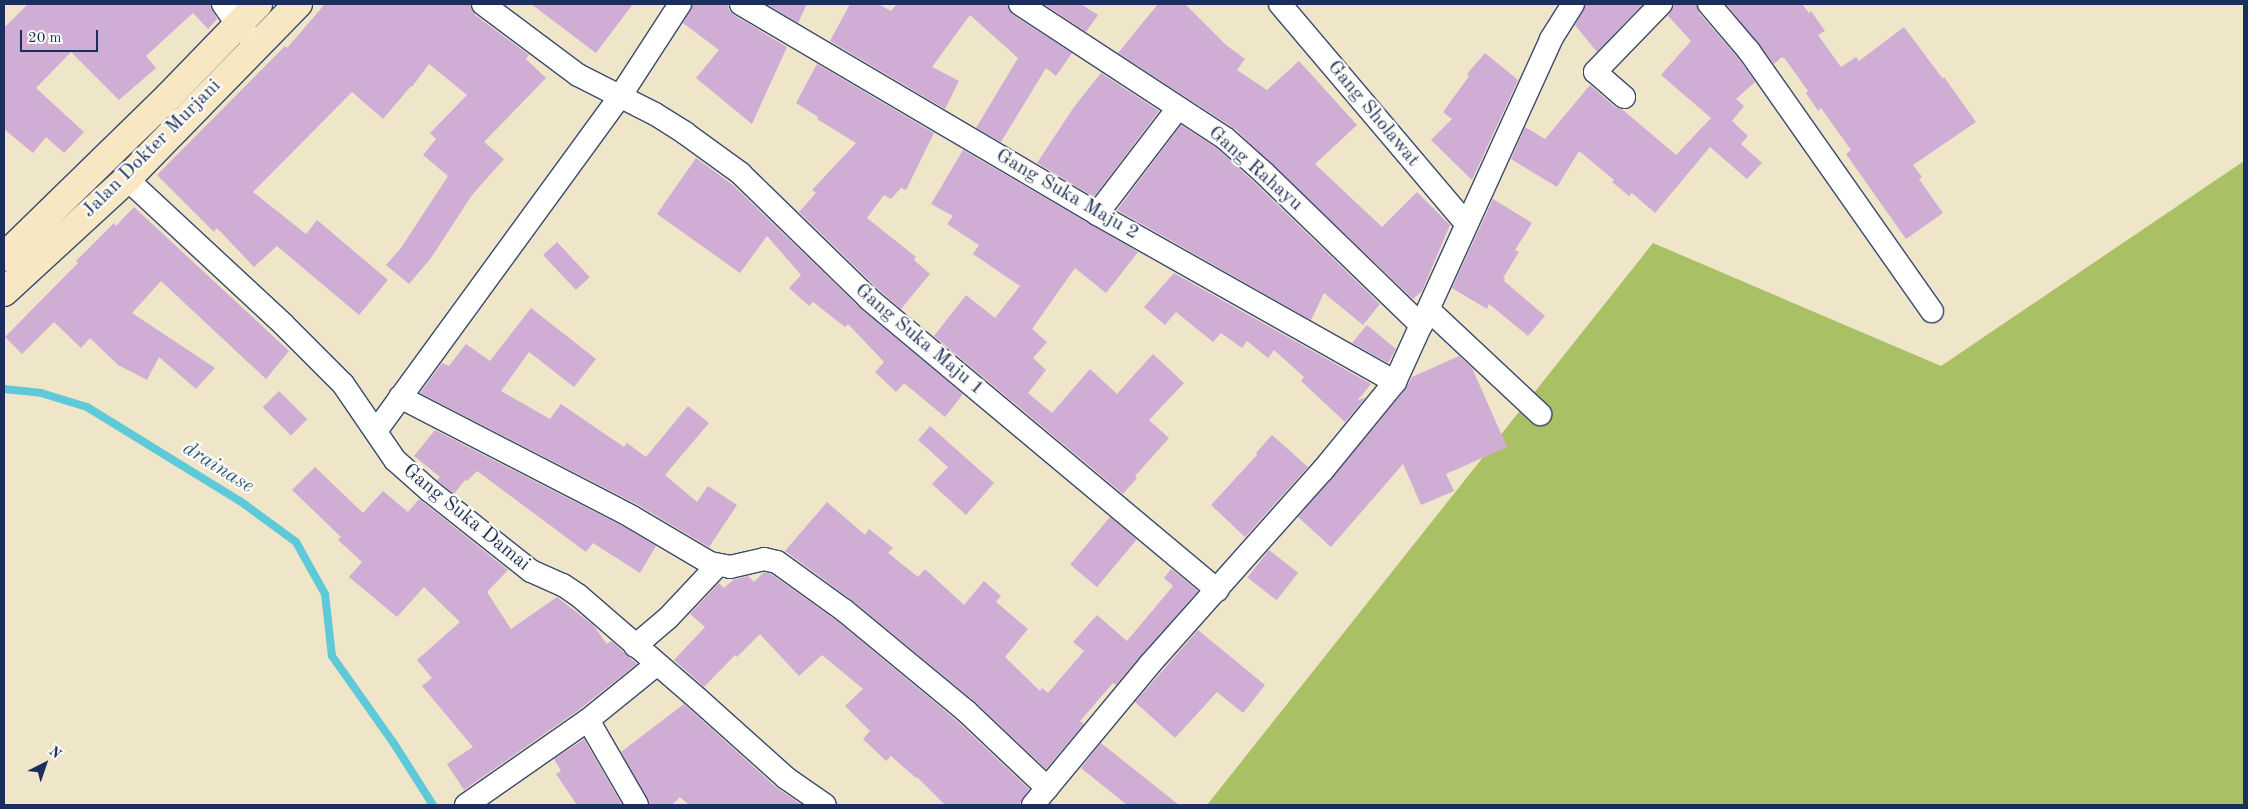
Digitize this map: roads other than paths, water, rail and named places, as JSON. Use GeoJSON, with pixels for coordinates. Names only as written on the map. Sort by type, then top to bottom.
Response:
{"type":"FeatureCollection","features":[{"type":"Feature","properties":{"kind":"main road","name":"Jalan Dokter Murjani"},"geometry":{"type":"LineString","coordinates":[[4,257],[169,96],[230,14],[258,4]]}},
{"type":"Feature","properties":{"kind":"main road","name":"Jalan Dokter Murjani"},"geometry":{"type":"LineString","coordinates":[[4,290],[127,179],[256,44],[298,4]]}},
{"type":"Feature","properties":{"kind":"street","name":"Gang Suka Maju 1"},"geometry":{"type":"LineString","coordinates":[[483,4],[578,75],[619,98],[655,114],[740,173],[869,299],[1217,590]]}},
{"type":"Feature","properties":{"kind":"street"},"geometry":{"type":"LineString","coordinates":[[376,430],[619,98],[680,4]]}},
{"type":"Feature","properties":{"kind":"street","name":"Gang Suka Maju 2"},"geometry":{"type":"LineString","coordinates":[[741,4],[1097,214],[1395,382]]}},
{"type":"Feature","properties":{"kind":"street","name":"Gang Rahayu"},"geometry":{"type":"LineString","coordinates":[[1020,4],[1226,139],[1425,318],[1540,414]]}},
{"type":"Feature","properties":{"kind":"street","name":"Gang Sholawat"},"geometry":{"type":"LineString","coordinates":[[1280,4],[1466,223]]}},
{"type":"Feature","properties":{"kind":"street"},"geometry":{"type":"LineString","coordinates":[[400,397],[632,516],[684,549],[718,566],[730,567],[764,559],[777,562],[845,611],[966,711],[1040,796],[1323,470],[1395,382],[1551,39],[1573,4]]}},
{"type":"Feature","properties":{"kind":"street"},"geometry":{"type":"LineString","coordinates":[[1624,97],[1595,72],[1661,4]]}},
{"type":"Feature","properties":{"kind":"street"},"geometry":{"type":"LineString","coordinates":[[1709,4],[1749,51],[1932,311]]}},
{"type":"Feature","properties":{"kind":"street"},"geometry":{"type":"LineString","coordinates":[[230,14],[256,44]]}},
{"type":"Feature","properties":{"kind":"street"},"geometry":{"type":"LineString","coordinates":[[1097,214],[1178,108]]}},
{"type":"Feature","properties":{"kind":"street","name":"Gang Suka Damai"},"geometry":{"type":"LineString","coordinates":[[127,179],[284,325],[343,384],[395,460],[430,491],[531,571],[563,585],[578,595],[786,778],[825,805]]}},
{"type":"Feature","properties":{"kind":"street"},"geometry":{"type":"LineString","coordinates":[[635,646],[668,618],[718,566]]}},
{"type":"Feature","properties":{"kind":"street"},"geometry":{"type":"LineString","coordinates":[[466,805],[488,799],[656,665]]}},
{"type":"Feature","properties":{"kind":"street"},"geometry":{"type":"LineString","coordinates":[[588,720],[637,805]]}},
{"type":"Feature","properties":{"kind":"waterway","name":"drainase"},"geometry":{"type":"LineString","coordinates":[[4,389],[41,393],[87,407],[240,501],[296,542],[325,594],[332,656],[393,742],[433,805]]}}]}
